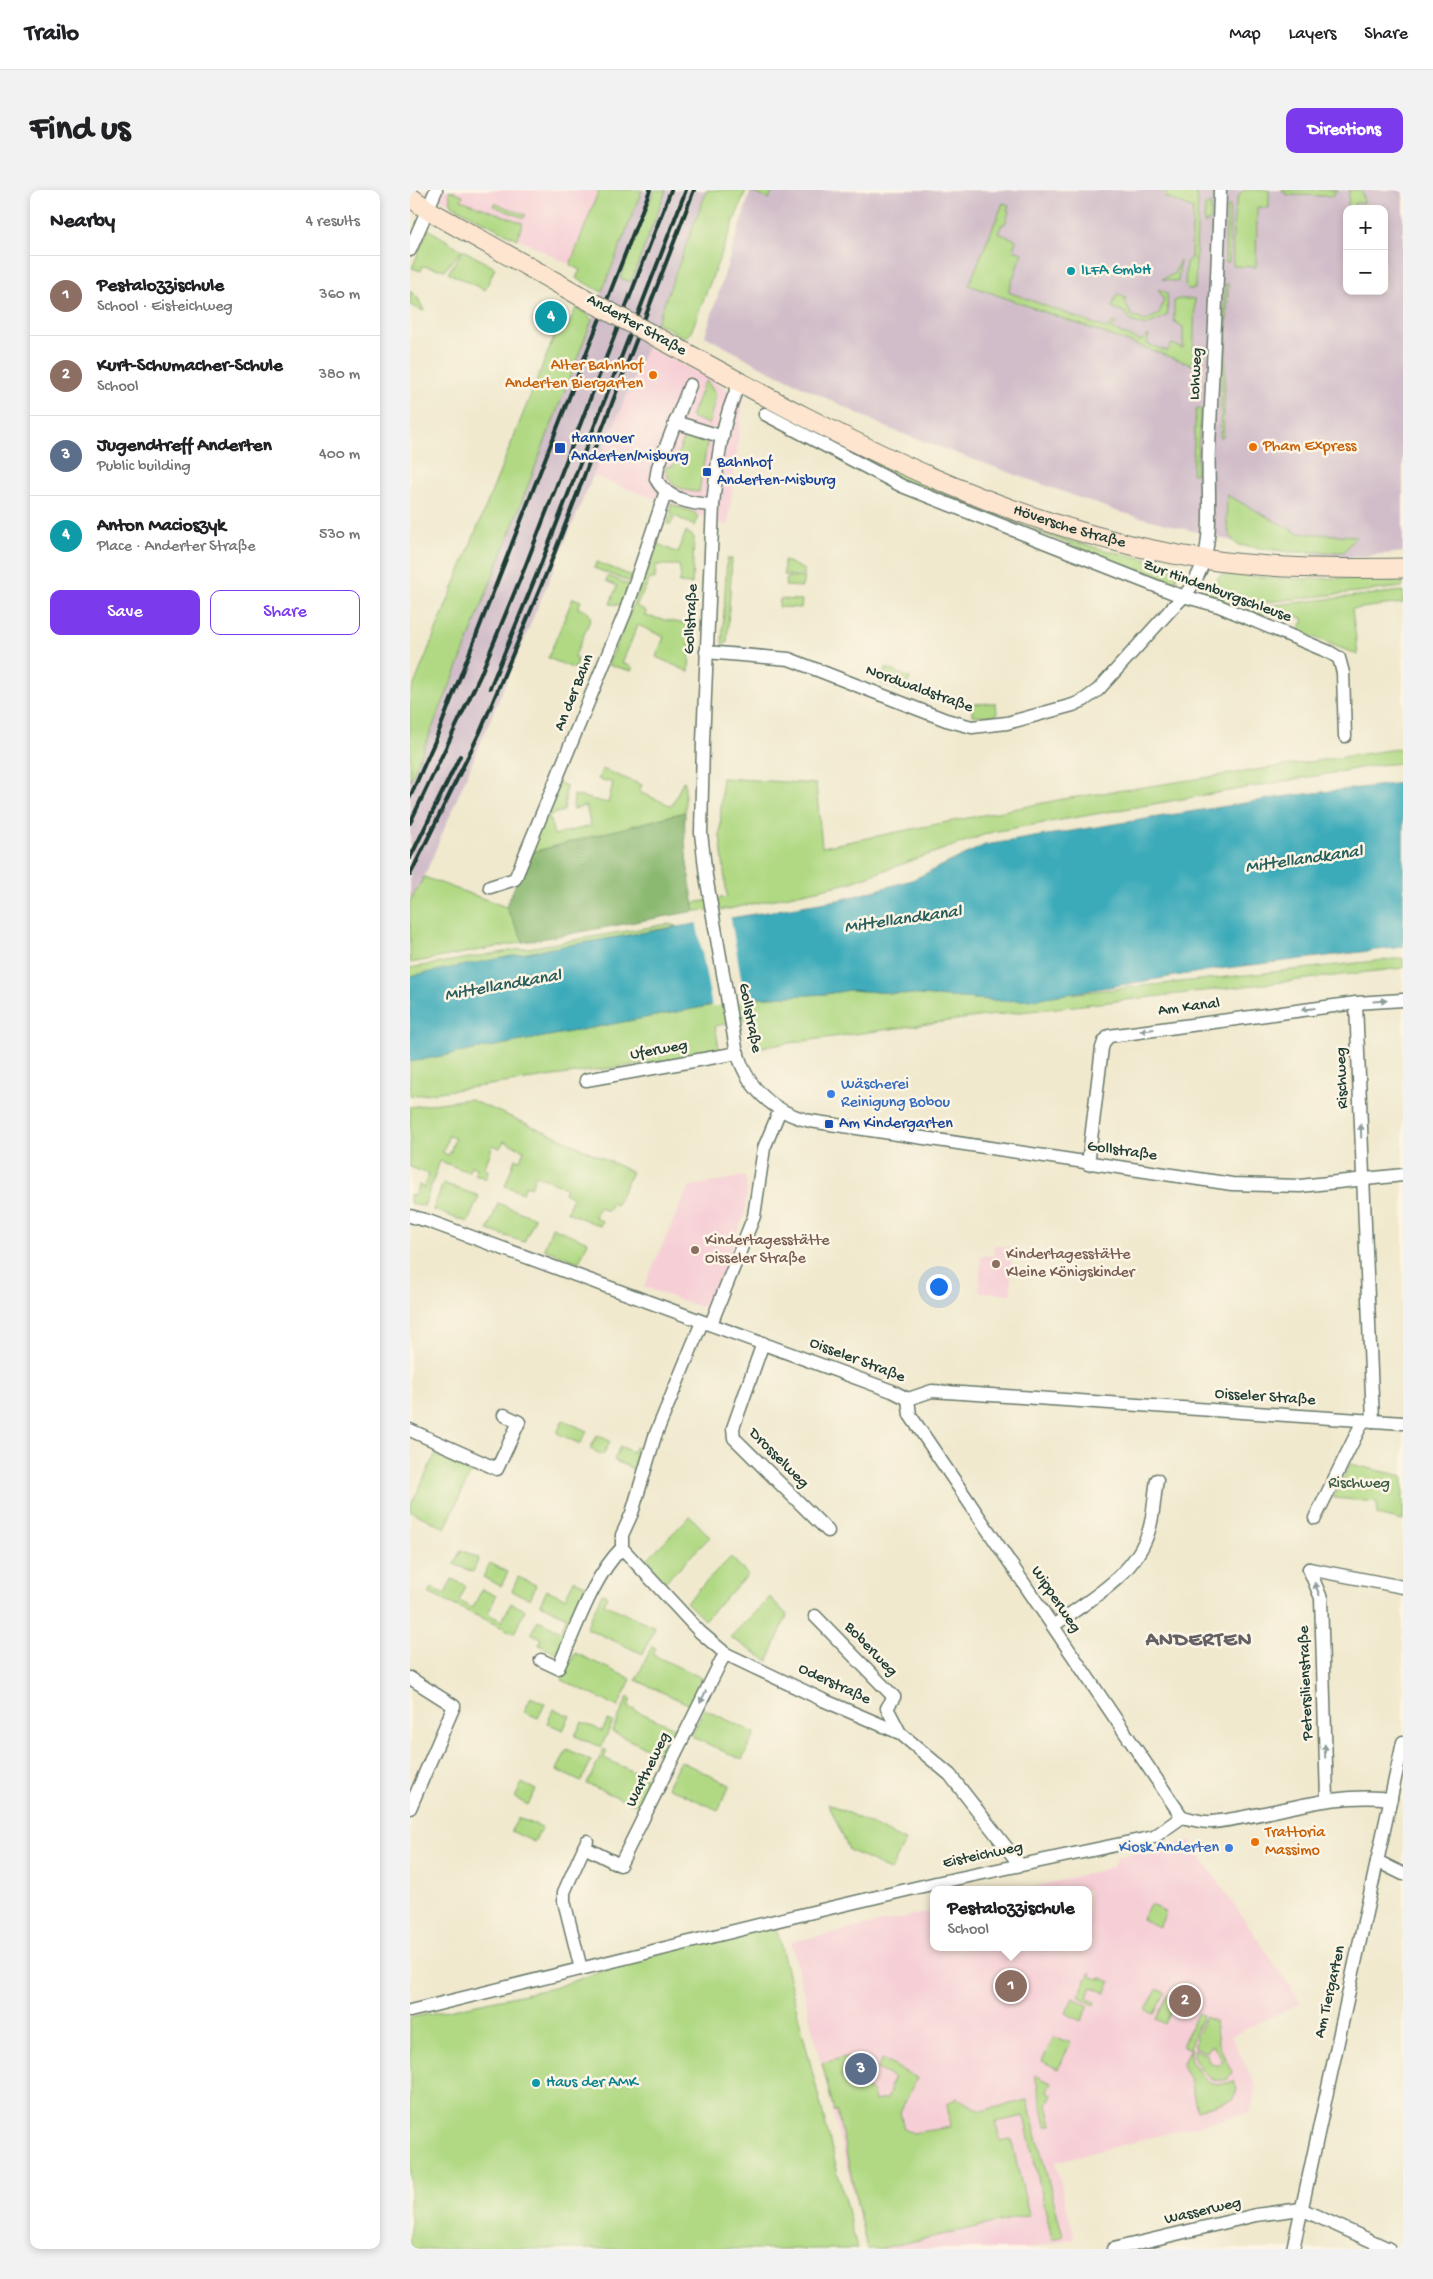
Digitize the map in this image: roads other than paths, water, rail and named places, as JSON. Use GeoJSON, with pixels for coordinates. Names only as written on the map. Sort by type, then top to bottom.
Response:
{"type":"FeatureCollection","features":[{"type":"Feature","properties":{"kind":"main road","name":"Anderter Straße"},"geometry":{"type":"LineString","coordinates":[[410,197],[428,210],[582,297],[760,393]]}},
{"type":"Feature","properties":{"kind":"main road","name":"Höversche Straße"},"geometry":{"type":"LineString","coordinates":[[760,393],[870,450],[994,503],[1064,528],[1116,542],[1204,560],[1307,568],[1403,568]]}},
{"type":"Feature","properties":{"kind":"street"},"geometry":{"type":"LineString","coordinates":[[410,250],[436,190]]}},
{"type":"Feature","properties":{"kind":"street","name":"Lohweg"},"geometry":{"type":"LineString","coordinates":[[1204,560],[1207,537],[1220,190]]}},
{"type":"Feature","properties":{"kind":"street","name":"Gollstraße"},"geometry":{"type":"LineString","coordinates":[[740,383],[730,403],[722,438],[714,505],[706,652],[701,833],[710,900],[738,1053],[742,1066],[754,1086],[769,1103],[780,1110],[810,1121],[1232,1184],[1300,1186],[1403,1175]]}},
{"type":"Feature","properties":{"kind":"street"},"geometry":{"type":"LineString","coordinates":[[690,385],[658,467],[656,479],[666,491],[691,504],[714,505]]}},
{"type":"Feature","properties":{"kind":"street","name":"Zur Hindenburgschleuse"},"geometry":{"type":"LineString","coordinates":[[764,414],[902,486],[1185,598],[1219,606],[1339,658],[1343,673],[1345,736]]}},
{"type":"Feature","properties":{"kind":"street"},"geometry":{"type":"LineString","coordinates":[[676,422],[722,438]]}},
{"type":"Feature","properties":{"kind":"street","name":"An der Bahn"},"geometry":{"type":"LineString","coordinates":[[490,887],[515,879],[625,613],[666,491]]}},
{"type":"Feature","properties":{"kind":"street","name":"Nordwaldstraße"},"geometry":{"type":"LineString","coordinates":[[706,652],[789,659],[960,725],[972,727],[990,726],[1061,709],[1084,700],[1098,690],[1173,607],[1185,598],[1204,560]]}},
{"type":"Feature","properties":{"kind":"street","name":"Am Kanal"},"geometry":{"type":"LineString","coordinates":[[1088,1164],[1102,1048],[1109,1036],[1356,1003],[1403,1000]]}},
{"type":"Feature","properties":{"kind":"street","name":"Rischweg"},"geometry":{"type":"LineString","coordinates":[[1315,1518],[1368,1421],[1363,1180],[1356,1003]]}},
{"type":"Feature","properties":{"kind":"street","name":"Uferweg"},"geometry":{"type":"LineString","coordinates":[[586,1080],[738,1053]]}},
{"type":"Feature","properties":{"kind":"street"},"geometry":{"type":"LineString","coordinates":[[541,1660],[558,1668],[610,1559],[622,1548],[622,1535],[632,1513],[655,1436],[754,1216],[764,1148],[780,1110]]}},
{"type":"Feature","properties":{"kind":"street","name":"Oisseler Straße"},"geometry":{"type":"LineString","coordinates":[[410,1216],[763,1343],[892,1391],[908,1399],[915,1395],[932,1391],[1403,1423]]}},
{"type":"Feature","properties":{"kind":"street","name":"Drosselweg"},"geometry":{"type":"LineString","coordinates":[[763,1343],[733,1428],[734,1438],[828,1532]]}},
{"type":"Feature","properties":{"kind":"street","name":"Wipperweg"},"geometry":{"type":"LineString","coordinates":[[908,1399],[910,1415],[1182,1817]]}},
{"type":"Feature","properties":{"kind":"street"},"geometry":{"type":"LineString","coordinates":[[410,1430],[497,1469],[519,1422],[504,1415]]}},
{"type":"Feature","properties":{"kind":"street"},"geometry":{"type":"LineString","coordinates":[[1053,1626],[1122,1574],[1140,1552],[1150,1529],[1157,1480]]}},
{"type":"Feature","properties":{"kind":"street","name":"Oderstraße"},"geometry":{"type":"LineString","coordinates":[[622,1548],[700,1632],[726,1654],[823,1700],[900,1733],[950,1775],[1020,1865]]}},
{"type":"Feature","properties":{"kind":"street","name":"Petersilienstraße"},"geometry":{"type":"LineString","coordinates":[[1327,1799],[1321,1598],[1309,1569],[1403,1587]]}},
{"type":"Feature","properties":{"kind":"street","name":"Boberweg"},"geometry":{"type":"LineString","coordinates":[[816,1616],[894,1697],[887,1708],[900,1733]]}},
{"type":"Feature","properties":{"kind":"street","name":"Wartheweg"},"geometry":{"type":"LineString","coordinates":[[581,1969],[564,1902],[564,1892],[586,1843],[620,1865],[726,1654]]}},
{"type":"Feature","properties":{"kind":"street"},"geometry":{"type":"LineString","coordinates":[[410,1678],[454,1706],[411,1802]]}},
{"type":"Feature","properties":{"kind":"street","name":"Am Tiergarten"},"geometry":{"type":"LineString","coordinates":[[1293,2249],[1403,1742]]}},
{"type":"Feature","properties":{"kind":"street"},"geometry":{"type":"LineString","coordinates":[[1182,1817],[1211,1822],[1327,1799],[1353,1796],[1390,1799]]}},
{"type":"Feature","properties":{"kind":"street","name":"Eisteichweg"},"geometry":{"type":"LineString","coordinates":[[410,2011],[650,1950],[1154,1836],[1182,1817]]}},
{"type":"Feature","properties":{"kind":"street"},"geometry":{"type":"LineString","coordinates":[[1377,1861],[1403,1874]]}},
{"type":"Feature","properties":{"kind":"street"},"geometry":{"type":"LineString","coordinates":[[1301,2209],[1389,2249]]}},
{"type":"Feature","properties":{"kind":"street","name":"Wasserweg"},"geometry":{"type":"LineString","coordinates":[[1113,2249],[1154,2245],[1256,2216],[1301,2209]]}},
{"type":"Feature","properties":{"kind":"water","name":"Mittellandkanal"},"geometry":{"type":"Polygon","coordinates":[[[1403,783],[1403,947],[1218,969],[1029,1000],[1004,1001],[850,990],[825,994],[751,998],[410,1062],[410,976],[552,948],[844,899],[912,880],[985,845],[1288,796],[1403,783]]]}},
{"type":"Feature","properties":{"kind":"railway"},"geometry":{"type":"LineString","coordinates":[[410,797],[435,741],[650,190]]}},
{"type":"Feature","properties":{"kind":"railway"},"geometry":{"type":"LineString","coordinates":[[410,823],[480,676],[525,567],[671,190]]}},
{"type":"Feature","properties":{"kind":"railway"},"geometry":{"type":"LineString","coordinates":[[490,688],[541,564],[686,190]]}},
{"type":"Feature","properties":{"kind":"railway"},"geometry":{"type":"LineString","coordinates":[[410,875],[481,730],[549,567],[694,190]]}},
{"type":"Feature","properties":{"kind":"railway"},"geometry":{"type":"LineString","coordinates":[[410,858],[460,756]]}},
{"type":"Feature","properties":{"kind":"place","name":"ILFA GmbH"},"geometry":{"type":"Point","coordinates":[1071,271]}},
{"type":"Feature","properties":{"kind":"place","name":"Anton Macioszyk"},"geometry":{"type":"Point","coordinates":[551,317]}},
{"type":"Feature","properties":{"kind":"place","name":"Alter Bahnhof Anderten Biergarten"},"geometry":{"type":"Point","coordinates":[653,375]}},
{"type":"Feature","properties":{"kind":"place","name":"Pham Express"},"geometry":{"type":"Point","coordinates":[1253,447]}},
{"type":"Feature","properties":{"kind":"place","name":"Hannover Anderten/Misburg"},"geometry":{"type":"Point","coordinates":[560,448]}},
{"type":"Feature","properties":{"kind":"place","name":"Bahnhof Anderten-Misburg"},"geometry":{"type":"Point","coordinates":[707,472]}},
{"type":"Feature","properties":{"kind":"place","name":"Wäscherei Reinigung Bobou"},"geometry":{"type":"Point","coordinates":[831,1094]}},
{"type":"Feature","properties":{"kind":"place","name":"Am Kindergarten"},"geometry":{"type":"Point","coordinates":[829,1124]}},
{"type":"Feature","properties":{"kind":"place","name":"Kindertagesstätte Oisseler Straße"},"geometry":{"type":"Point","coordinates":[695,1250]}},
{"type":"Feature","properties":{"kind":"place","name":"Kindertagesstätte Kleine Königskinder"},"geometry":{"type":"Point","coordinates":[996,1264]}},
{"type":"Feature","properties":{"kind":"place","name":"Trattoria Massimo"},"geometry":{"type":"Point","coordinates":[1255,1842]}},
{"type":"Feature","properties":{"kind":"place","name":"Kiosk Anderten"},"geometry":{"type":"Point","coordinates":[1229,1848]}},
{"type":"Feature","properties":{"kind":"place","name":"Pestalozzischule"},"geometry":{"type":"Point","coordinates":[1011,1986]}},
{"type":"Feature","properties":{"kind":"place","name":"Kurt-Schumacher-Schule"},"geometry":{"type":"Point","coordinates":[1185,2001]}},
{"type":"Feature","properties":{"kind":"place","name":"Jugendtreff Anderten"},"geometry":{"type":"Point","coordinates":[861,2069]}},
{"type":"Feature","properties":{"kind":"place","name":"Haus der AMK"},"geometry":{"type":"Point","coordinates":[536,2083]}},
{"type":"Feature","properties":{"kind":"district","name":"ANDERTEN"},"geometry":{"type":"Point","coordinates":[1199,1641]}}]}
